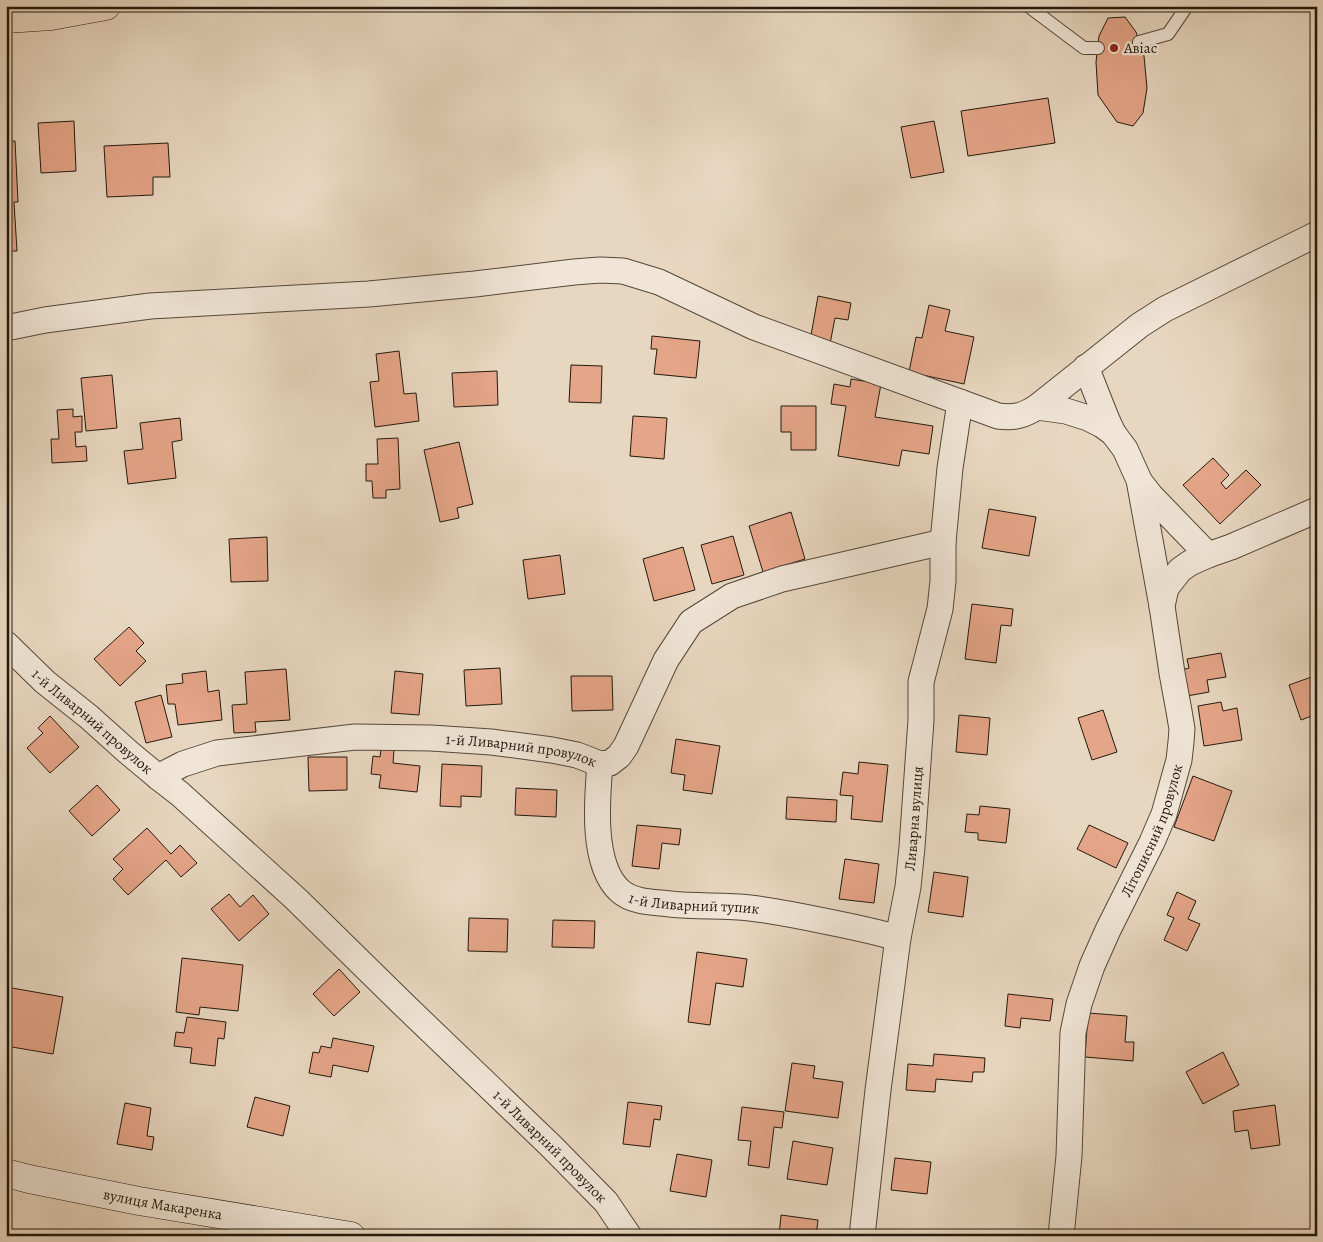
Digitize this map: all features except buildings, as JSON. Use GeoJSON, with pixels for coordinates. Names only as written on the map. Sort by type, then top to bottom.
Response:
{"type":"FeatureCollection","features":[{"type":"Feature","properties":{"kind":"main road"},"geometry":{"type":"LineString","coordinates":[[6,19],[51,16],[106,6]]}},
{"type":"Feature","properties":{"kind":"main road","name":"вулиця Макаренка"},"geometry":{"type":"LineString","coordinates":[[6,1173],[139,1201],[351,1236]]}},
{"type":"Feature","properties":{"kind":"street"},"geometry":{"type":"LineString","coordinates":[[6,328],[45,320],[150,306],[369,294],[574,272],[623,271],[659,282],[754,327],[998,416],[1006,417],[1026,414],[1037,407],[1140,325],[1165,310],[1317,234]]}},
{"type":"Feature","properties":{"kind":"street"},"geometry":{"type":"LineString","coordinates":[[1086,367],[1107,420],[1125,449],[1139,480],[1151,496],[1208,555]]}},
{"type":"Feature","properties":{"kind":"street","name":"Ливарна вулиця"},"geometry":{"type":"LineString","coordinates":[[862,1236],[878,1090],[898,938],[908,887],[921,720],[921,682],[940,609],[943,581],[943,542],[950,468],[960,402]]}},
{"type":"Feature","properties":{"kind":"street"},"geometry":{"type":"LineString","coordinates":[[1037,407],[1066,411],[1088,418],[1114,433]]}},
{"type":"Feature","properties":{"kind":"street"},"geometry":{"type":"LineString","coordinates":[[1139,480],[1162,606]]}},
{"type":"Feature","properties":{"kind":"street","name":"Літописний провулок"},"geometry":{"type":"LineString","coordinates":[[1061,1236],[1069,1156],[1073,1033],[1079,1004],[1092,966],[1108,930],[1164,814],[1182,742],[1182,729],[1162,606],[1166,588],[1180,570],[1190,563],[1317,510]]}},
{"type":"Feature","properties":{"kind":"street","name":"1-й Ливарний провулок"},"geometry":{"type":"LineString","coordinates":[[158,777],[183,764],[217,753],[355,738],[431,738],[500,743],[577,755],[600,764],[610,763],[619,756],[626,746],[666,660],[691,622],[732,596],[782,579],[943,542]]}},
{"type":"Feature","properties":{"kind":"street","name":"1-й Ливарний провулок"},"geometry":{"type":"LineString","coordinates":[[6,644],[45,682],[180,794],[296,899],[551,1146],[606,1202],[629,1236]]}},
{"type":"Feature","properties":{"kind":"street","name":"1-й Ливарний тупик"},"geometry":{"type":"LineString","coordinates":[[600,764],[598,831],[601,854],[610,878],[620,891],[635,900],[682,906],[748,908],[781,912],[880,932],[898,938]]}},
{"type":"Feature","properties":{"kind":"lane"},"geometry":{"type":"LineString","coordinates":[[1028,6],[1084,48],[1098,48]]}},
{"type":"Feature","properties":{"kind":"lane"},"geometry":{"type":"LineString","coordinates":[[1139,42],[1168,34],[1188,6]]}},
{"type":"Feature","properties":{"kind":"place","name":"Авіас"},"geometry":{"type":"Point","coordinates":[1114,48]}}]}
